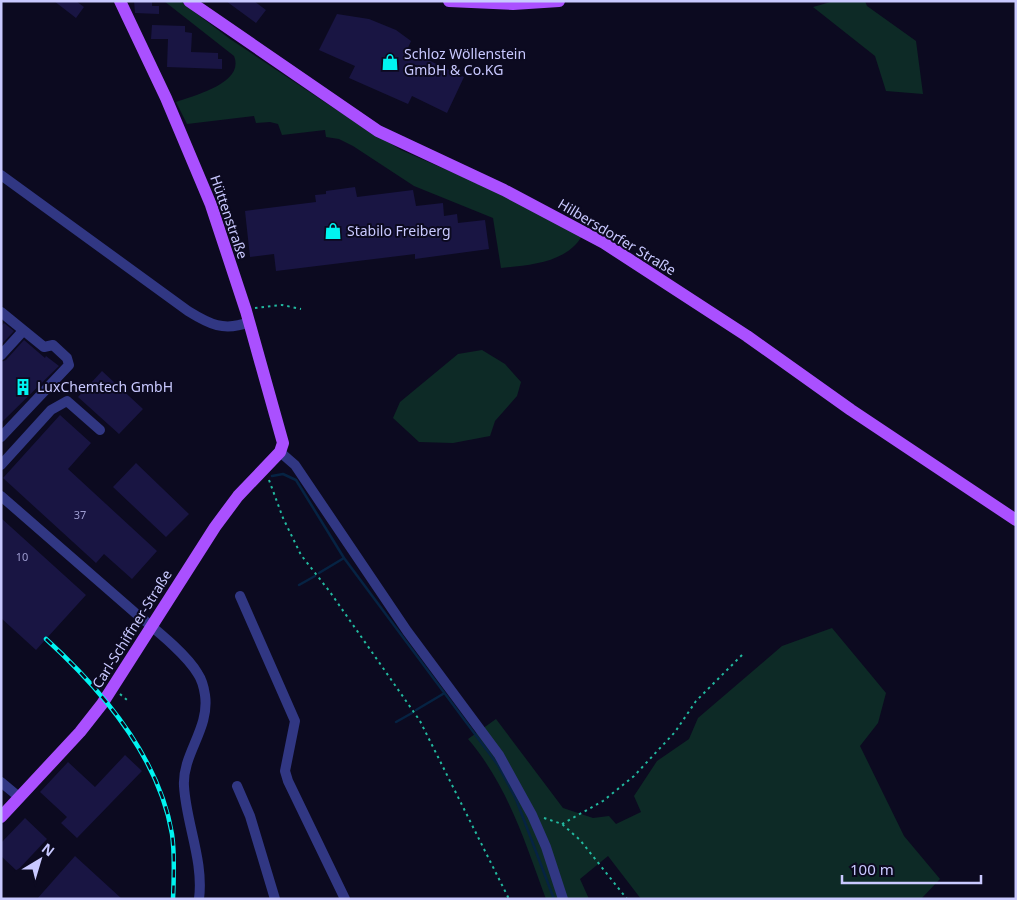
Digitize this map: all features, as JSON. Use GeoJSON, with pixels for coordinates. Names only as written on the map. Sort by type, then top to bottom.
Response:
{"type":"FeatureCollection","features":[{"type":"Feature","properties":{"kind":"main road","name":"Hüttenstraße"},"geometry":{"type":"LineString","coordinates":[[120,1],[195,164],[211,205],[279,423],[283,443],[280,452]]}},
{"type":"Feature","properties":{"kind":"main road","name":"Hilbersdorfer Straße"},"geometry":{"type":"LineString","coordinates":[[189,1],[378,131],[504,190],[604,243],[746,336],[851,410],[1016,520]]}},
{"type":"Feature","properties":{"kind":"main road"},"geometry":{"type":"LineString","coordinates":[[449,1],[513,4],[559,1]]}},
{"type":"Feature","properties":{"kind":"main road","name":"Carl-Schiffner-Straße"},"geometry":{"type":"LineString","coordinates":[[2,813],[80,732],[102,704],[215,527],[238,496],[280,452]]}},
{"type":"Feature","properties":{"kind":"street"},"geometry":{"type":"LineString","coordinates":[[1,176],[195,316],[210,324],[231,328],[247,316]]}},
{"type":"Feature","properties":{"kind":"street"},"geometry":{"type":"LineString","coordinates":[[1,312],[44,346],[54,345],[67,358],[69,365],[1,437]]}},
{"type":"Feature","properties":{"kind":"street"},"geometry":{"type":"LineString","coordinates":[[1,355],[23,331]]}},
{"type":"Feature","properties":{"kind":"street"},"geometry":{"type":"LineString","coordinates":[[1,464],[51,410],[67,401],[100,430]]}},
{"type":"Feature","properties":{"kind":"street"},"geometry":{"type":"LineString","coordinates":[[280,452],[295,465],[407,631],[493,746],[532,814],[546,846],[563,899]]}},
{"type":"Feature","properties":{"kind":"street"},"geometry":{"type":"LineString","coordinates":[[1,496],[152,628],[199,674],[206,698],[202,726],[186,763],[184,775],[186,804],[193,834],[200,897]]}},
{"type":"Feature","properties":{"kind":"street"},"geometry":{"type":"LineString","coordinates":[[240,596],[294,721],[285,771],[288,780],[345,899]]}},
{"type":"Feature","properties":{"kind":"street"},"geometry":{"type":"LineString","coordinates":[[1,782],[19,797]]}},
{"type":"Feature","properties":{"kind":"street"},"geometry":{"type":"LineString","coordinates":[[237,786],[258,841],[275,899]]}},
{"type":"Feature","properties":{"kind":"path"},"geometry":{"type":"LineString","coordinates":[[247,316],[267,306],[282,305],[301,309]]}},
{"type":"Feature","properties":{"kind":"path"},"geometry":{"type":"LineString","coordinates":[[260,471],[269,480],[301,555],[330,592],[420,721],[509,899]]}},
{"type":"Feature","properties":{"kind":"path"},"geometry":{"type":"LineString","coordinates":[[562,824],[603,801],[634,776],[675,732],[696,701],[742,655]]}},
{"type":"Feature","properties":{"kind":"path"},"geometry":{"type":"LineString","coordinates":[[532,814],[562,824],[580,840],[627,899]]}},
{"type":"Feature","properties":{"kind":"green space"},"geometry":{"type":"Polygon","coordinates":[[[164,1],[180,1],[230,39],[332,107],[401,150],[495,191],[582,236],[567,252],[557,257],[535,264],[501,268],[493,218],[414,186],[353,146],[339,139],[326,137],[325,130],[282,135],[278,124],[270,122],[256,123],[254,116],[187,124],[176,102],[206,91],[225,81],[232,74],[235,65],[234,56],[164,1]]]}},
{"type":"Feature","properties":{"kind":"green space"},"geometry":{"type":"Polygon","coordinates":[[[834,1],[865,1],[867,6],[916,41],[923,94],[886,91],[875,56],[813,7],[834,1]]]}},
{"type":"Feature","properties":{"kind":"green space"},"geometry":{"type":"Polygon","coordinates":[[[482,350],[505,364],[521,382],[517,396],[495,421],[490,436],[453,443],[419,442],[393,418],[400,402],[458,354],[482,350]]]}},
{"type":"Feature","properties":{"kind":"green space"},"geometry":{"type":"Polygon","coordinates":[[[832,628],[886,693],[878,723],[860,746],[904,836],[940,879],[921,899],[641,899],[608,856],[580,879],[589,899],[546,899],[523,836],[505,795],[482,757],[468,739],[496,719],[563,808],[593,818],[609,816],[616,824],[641,812],[634,796],[657,761],[689,739],[698,718],[782,646],[832,628]]]}},
{"type":"Feature","properties":{"kind":"building"},"geometry":{"type":"Polygon","coordinates":[[[54,1],[76,1],[84,7],[76,18],[54,1]]]}},
{"type":"Feature","properties":{"kind":"building"},"geometry":{"type":"Polygon","coordinates":[[[134,1],[152,1],[152,6],[159,6],[159,14],[135,13],[134,1]]]}},
{"type":"Feature","properties":{"kind":"building"},"geometry":{"type":"Polygon","coordinates":[[[226,1],[254,1],[266,10],[256,23],[226,1]]]}},
{"type":"Feature","properties":{"kind":"building","name":"Schloz Wöllenstein GmbH & Co.KG"},"geometry":{"type":"Polygon","coordinates":[[[337,14],[369,19],[396,30],[411,41],[407,50],[464,77],[447,113],[412,96],[408,104],[349,78],[355,66],[319,50],[337,14]]]}},
{"type":"Feature","properties":{"kind":"building"},"geometry":{"type":"Polygon","coordinates":[[[152,25],[185,26],[185,32],[192,33],[191,52],[218,53],[218,59],[222,59],[222,69],[167,67],[168,39],[151,39],[152,25]]]}},
{"type":"Feature","properties":{"kind":"building","name":"Stabilo Freiberg"},"geometry":{"type":"Polygon","coordinates":[[[355,187],[357,197],[413,190],[416,206],[443,203],[444,216],[457,214],[458,223],[485,220],[489,249],[415,259],[415,254],[276,271],[274,254],[250,257],[245,211],[316,202],[315,195],[326,194],[326,191],[355,187]]]}},
{"type":"Feature","properties":{"kind":"building"},"geometry":{"type":"Polygon","coordinates":[[[4,323],[14,331],[1,345],[1,327],[4,323]]]}},
{"type":"Feature","properties":{"kind":"building","name":"LuxChemtech GmbH"},"geometry":{"type":"Polygon","coordinates":[[[24,340],[45,358],[46,356],[59,366],[1,423],[1,362],[6,360],[24,340]]]}},
{"type":"Feature","properties":{"kind":"building"},"geometry":{"type":"Polygon","coordinates":[[[102,371],[143,409],[119,434],[78,397],[102,371]]]}},
{"type":"Feature","properties":{"kind":"building"},"geometry":{"type":"Polygon","coordinates":[[[60,415],[91,443],[68,469],[157,551],[132,579],[104,554],[96,563],[3,478],[60,415]]]}},
{"type":"Feature","properties":{"kind":"building"},"geometry":{"type":"Polygon","coordinates":[[[136,463],[189,514],[166,537],[113,487],[136,463]]]}},
{"type":"Feature","properties":{"kind":"building"},"geometry":{"type":"Polygon","coordinates":[[[1,518],[86,595],[36,650],[1,618],[1,518]]]}},
{"type":"Feature","properties":{"kind":"building"},"geometry":{"type":"Polygon","coordinates":[[[125,755],[142,771],[77,838],[61,823],[67,817],[40,792],[68,762],[95,787],[125,755]]]}},
{"type":"Feature","properties":{"kind":"building"},"geometry":{"type":"Polygon","coordinates":[[[25,818],[47,839],[17,871],[1,856],[1,843],[25,818]]]}},
{"type":"Feature","properties":{"kind":"building"},"geometry":{"type":"Polygon","coordinates":[[[75,856],[122,899],[37,899],[75,856]]]}},
{"type":"Feature","properties":{"kind":"waterway"},"geometry":{"type":"LineString","coordinates":[[272,476],[283,474],[296,480],[344,558],[498,765],[516,799],[554,899]]}},
{"type":"Feature","properties":{"kind":"waterway"},"geometry":{"type":"LineString","coordinates":[[319,573],[344,558]]}},
{"type":"Feature","properties":{"kind":"waterway"},"geometry":{"type":"LineString","coordinates":[[299,585],[315,576]]}},
{"type":"Feature","properties":{"kind":"waterway"},"geometry":{"type":"LineString","coordinates":[[416,710],[443,694]]}},
{"type":"Feature","properties":{"kind":"waterway"},"geometry":{"type":"LineString","coordinates":[[396,722],[412,713]]}},
{"type":"Feature","properties":{"kind":"railway"},"geometry":{"type":"LineString","coordinates":[[46,639],[107,703],[125,727],[155,778],[172,834],[174,858],[173,899]]}},
{"type":"Feature","properties":{"kind":"place","name":"Schloz Wöllenstein GmbH & Co.KG"},"geometry":{"type":"Point","coordinates":[390,62]}},
{"type":"Feature","properties":{"kind":"place","name":"Stabilo Freiberg"},"geometry":{"type":"Point","coordinates":[333,231]}},
{"type":"Feature","properties":{"kind":"place","name":"LuxChemtech GmbH"},"geometry":{"type":"Point","coordinates":[23,387]}}]}
